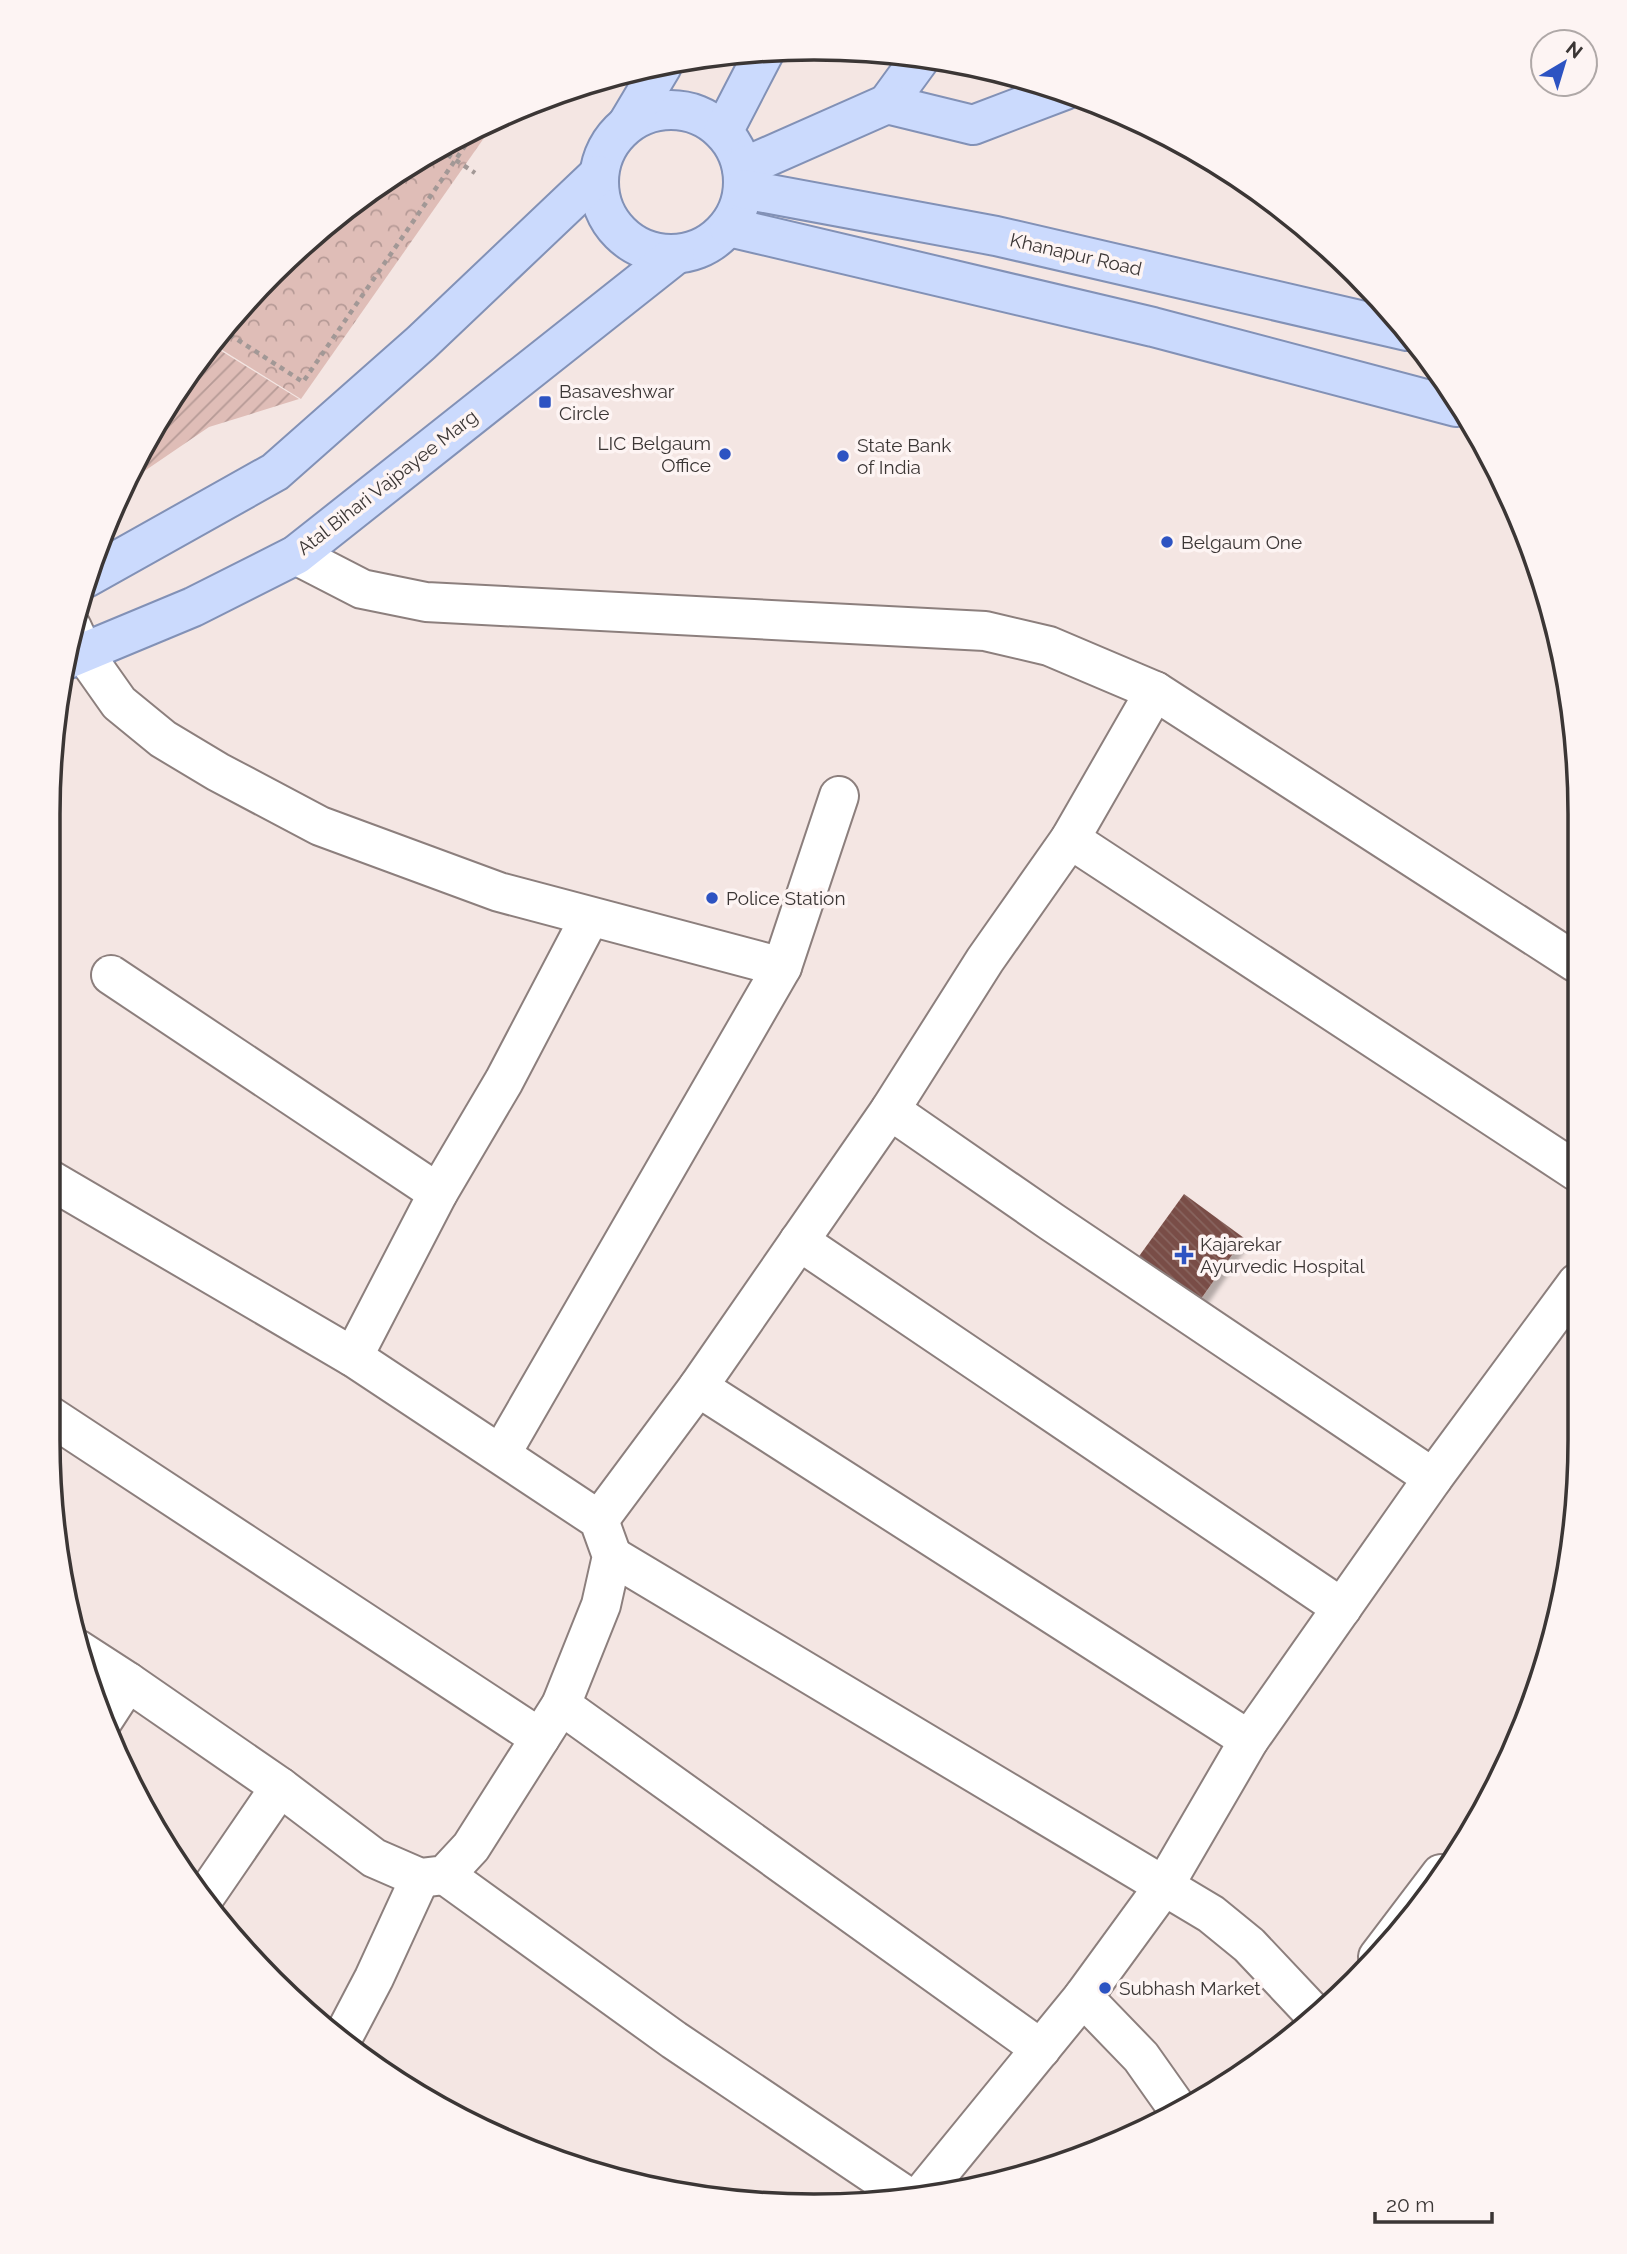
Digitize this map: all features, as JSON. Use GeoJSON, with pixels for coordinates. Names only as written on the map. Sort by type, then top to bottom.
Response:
{"type":"FeatureCollection","features":[{"type":"Feature","properties":{"kind":"main road"},"geometry":{"type":"LineString","coordinates":[[723,132],[760,61]]}},
{"type":"Feature","properties":{"kind":"main road"},"geometry":{"type":"LineString","coordinates":[[743,178],[887,104],[914,66]]}},
{"type":"Feature","properties":{"kind":"main road"},"geometry":{"type":"LineString","coordinates":[[628,123],[647,113],[667,109],[688,112],[707,119],[723,132],[735,149],[743,178],[738,209],[729,227],[713,242],[675,255],[654,253],[635,245],[605,216],[598,175],[604,155],[614,137],[628,123],[656,76]]}},
{"type":"Feature","properties":{"kind":"main road"},"geometry":{"type":"LineString","coordinates":[[887,104],[973,125],[1047,97]]}},
{"type":"Feature","properties":{"kind":"main road"},"geometry":{"type":"LineString","coordinates":[[100,570],[275,472],[421,343],[598,175]]}},
{"type":"Feature","properties":{"kind":"main road","name":"Khanapur Road"},"geometry":{"type":"LineString","coordinates":[[743,178],[1389,327]]}},
{"type":"Feature","properties":{"kind":"main road"},"geometry":{"type":"LineString","coordinates":[[729,227],[1153,327],[1446,404]]}},
{"type":"Feature","properties":{"kind":"main road","name":"Atal Bihari Vajpayee Marg"},"geometry":{"type":"LineString","coordinates":[[79,644],[193,607],[296,555],[675,255]]}},
{"type":"Feature","properties":{"kind":"street"},"geometry":{"type":"LineString","coordinates":[[296,555],[362,589],[426,602],[985,631],[1049,646],[1155,691],[1568,956]]}},
{"type":"Feature","properties":{"kind":"street"},"geometry":{"type":"LineString","coordinates":[[78,650],[119,702],[163,740],[320,826],[499,892],[782,967]]}},
{"type":"Feature","properties":{"kind":"street"},"geometry":{"type":"LineString","coordinates":[[599,1520],[698,1387],[890,1110],[985,960],[1070,839],[1155,691]]}},
{"type":"Feature","properties":{"kind":"street"},"geometry":{"type":"LineString","coordinates":[[500,1454],[782,967],[839,796]]}},
{"type":"Feature","properties":{"kind":"street"},"geometry":{"type":"LineString","coordinates":[[1070,839],[1568,1166]]}},
{"type":"Feature","properties":{"kind":"street"},"geometry":{"type":"LineString","coordinates":[[353,1357],[438,1193],[504,1081],[590,917]]}},
{"type":"Feature","properties":{"kind":"street"},"geometry":{"type":"LineString","coordinates":[[111,975],[438,1193]]}},
{"type":"Feature","properties":{"kind":"street"},"geometry":{"type":"LineString","coordinates":[[890,1110],[1433,1478]]}},
{"type":"Feature","properties":{"kind":"street"},"geometry":{"type":"LineString","coordinates":[[60,1186],[353,1357],[599,1520],[612,1556],[601,1605],[561,1704],[471,1847],[432,1876],[345,2031]]}},
{"type":"Feature","properties":{"kind":"street"},"geometry":{"type":"LineString","coordinates":[[799,1241],[1342,1608]]}},
{"type":"Feature","properties":{"kind":"street"},"geometry":{"type":"LineString","coordinates":[[929,2185],[1083,1997],[1164,1886],[1249,1740],[1433,1478],[1568,1295]]}},
{"type":"Feature","properties":{"kind":"street"},"geometry":{"type":"LineString","coordinates":[[698,1387],[1249,1740]]}},
{"type":"Feature","properties":{"kind":"street"},"geometry":{"type":"LineString","coordinates":[[60,1423],[540,1738]]}},
{"type":"Feature","properties":{"kind":"street"},"geometry":{"type":"LineString","coordinates":[[612,1556],[1211,1914],[1249,1945],[1309,2009]]}},
{"type":"Feature","properties":{"kind":"street"},"geometry":{"type":"LineString","coordinates":[[92,1659],[280,1787],[374,1858],[432,1876],[897,2190]]}},
{"type":"Feature","properties":{"kind":"street"},"geometry":{"type":"LineString","coordinates":[[110,1710],[128,1682]]}},
{"type":"Feature","properties":{"kind":"street"},"geometry":{"type":"LineString","coordinates":[[561,1704],[1041,2049]]}},
{"type":"Feature","properties":{"kind":"street"},"geometry":{"type":"LineString","coordinates":[[209,1891],[280,1787]]}},
{"type":"Feature","properties":{"kind":"street"},"geometry":{"type":"LineString","coordinates":[[1083,1997],[1141,2057],[1173,2102]]}},
{"type":"Feature","properties":{"kind":"path"},"geometry":{"type":"LineString","coordinates":[[231,335],[303,382],[466,145]]}},
{"type":"Feature","properties":{"kind":"path"},"geometry":{"type":"LineString","coordinates":[[448,155],[475,173]]}},
{"type":"Feature","properties":{"kind":"green space"},"geometry":{"type":"Polygon","coordinates":[[[487,134],[301,399],[220,348],[280,280],[354,215],[437,161],[487,134]]]}},
{"type":"Feature","properties":{"kind":"green space"},"geometry":{"type":"Polygon","coordinates":[[[219,349],[299,399],[209,427],[140,474],[161,436],[219,349]]]}},
{"type":"Feature","properties":{"kind":"building"},"geometry":{"type":"Polygon","coordinates":[[[1184,1194],[1244,1238],[1198,1303],[1137,1259],[1184,1194]]]}},
{"type":"Feature","properties":{"kind":"place","name":"Basaveshwar Circle"},"geometry":{"type":"Point","coordinates":[545,402]}},
{"type":"Feature","properties":{"kind":"place","name":"LIC Belgaum Office"},"geometry":{"type":"Point","coordinates":[725,454]}},
{"type":"Feature","properties":{"kind":"place","name":"State Bank of India"},"geometry":{"type":"Point","coordinates":[843,456]}},
{"type":"Feature","properties":{"kind":"place","name":"Belgaum One"},"geometry":{"type":"Point","coordinates":[1167,542]}},
{"type":"Feature","properties":{"kind":"place","name":"Police Station"},"geometry":{"type":"Point","coordinates":[712,898]}},
{"type":"Feature","properties":{"kind":"place","name":"Kajarekar Ayurvedic Hospital"},"geometry":{"type":"Point","coordinates":[1184,1255]}},
{"type":"Feature","properties":{"kind":"place","name":"Subhash Market"},"geometry":{"type":"Point","coordinates":[1105,1988]}}]}
